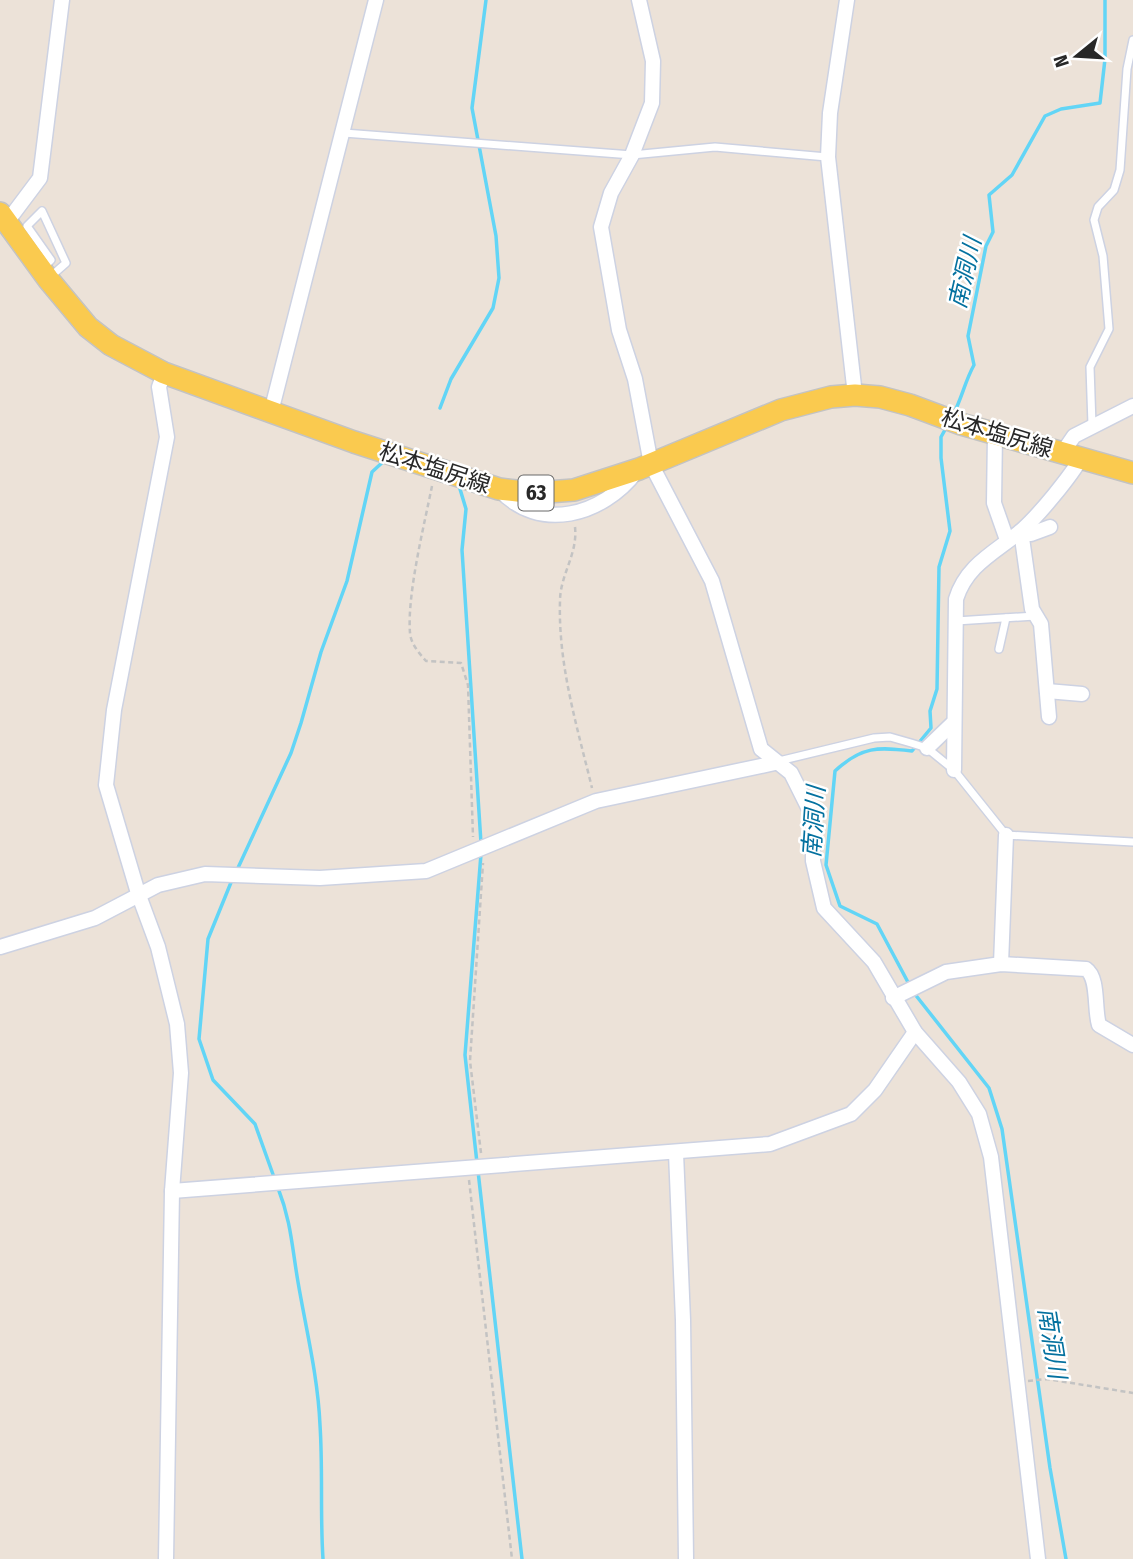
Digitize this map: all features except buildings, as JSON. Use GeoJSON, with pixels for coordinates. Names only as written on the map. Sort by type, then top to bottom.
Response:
{"type":"FeatureCollection","features":[{"type":"Feature","properties":{"kind":"main road","name":"松本塩尻線"},"geometry":{"type":"LineString","coordinates":[[4,218],[44,274],[88,327],[111,345],[164,373],[499,489],[534,493],[574,490],[645,466],[781,410],[831,397],[855,395],[880,397],[910,405],[995,434],[1133,473]]}},
{"type":"Feature","properties":{"kind":"street"},"geometry":{"type":"LineString","coordinates":[[4,218],[40,178],[62,0]]}},
{"type":"Feature","properties":{"kind":"street"},"geometry":{"type":"LineString","coordinates":[[271,412],[376,0]]}},
{"type":"Feature","properties":{"kind":"street"},"geometry":{"type":"LineString","coordinates":[[639,0],[653,61],[652,103],[632,155],[611,193],[601,227],[620,330],[635,379],[645,466],[712,581],[761,749],[791,774],[813,817],[813,861],[824,908],[874,962],[915,1032],[959,1082],[979,1114],[991,1157],[1038,1559]]}},
{"type":"Feature","properties":{"kind":"street"},"geometry":{"type":"LineString","coordinates":[[847,0],[831,100],[828,157],[855,395]]}},
{"type":"Feature","properties":{"kind":"street"},"geometry":{"type":"LineString","coordinates":[[164,373],[159,387],[167,437],[114,710],[106,785],[138,893],[159,947],[177,1024],[181,1073],[172,1191],[166,1559]]}},
{"type":"Feature","properties":{"kind":"street"},"geometry":{"type":"LineString","coordinates":[[954,770],[952,723],[956,599],[969,572],[1021,531],[1070,478],[1074,436],[1133,406]]}},
{"type":"Feature","properties":{"kind":"street"},"geometry":{"type":"LineString","coordinates":[[995,434],[994,503],[1007,540]]}},
{"type":"Feature","properties":{"kind":"street"},"geometry":{"type":"LineString","coordinates":[[499,489],[515,504],[527,510],[554,516],[573,514],[602,503],[645,466]]}},
{"type":"Feature","properties":{"kind":"street"},"geometry":{"type":"LineString","coordinates":[[1021,531],[1031,534],[1050,527]]}},
{"type":"Feature","properties":{"kind":"street"},"geometry":{"type":"LineString","coordinates":[[1021,531],[1032,609],[1041,624],[1049,717]]}},
{"type":"Feature","properties":{"kind":"street"},"geometry":{"type":"LineString","coordinates":[[1047,691],[1082,694]]}},
{"type":"Feature","properties":{"kind":"street"},"geometry":{"type":"LineString","coordinates":[[927,748],[952,723]]}},
{"type":"Feature","properties":{"kind":"street"},"geometry":{"type":"LineString","coordinates":[[0,947],[95,918],[138,893],[158,885],[205,874],[320,878],[426,871],[596,801],[775,763]]}},
{"type":"Feature","properties":{"kind":"street"},"geometry":{"type":"LineString","coordinates":[[1001,964],[1006,835]]}},
{"type":"Feature","properties":{"kind":"street"},"geometry":{"type":"LineString","coordinates":[[893,998],[946,972],[1001,964],[1091,971],[1099,1024],[1133,1045]]}},
{"type":"Feature","properties":{"kind":"street"},"geometry":{"type":"LineString","coordinates":[[172,1191],[771,1144],[851,1114],[875,1090],[915,1032]]}},
{"type":"Feature","properties":{"kind":"street"},"geometry":{"type":"LineString","coordinates":[[676,1153],[683,1320],[686,1559]]}},
{"type":"Feature","properties":{"kind":"lane"},"geometry":{"type":"LineString","coordinates":[[1092,425],[1090,367],[1109,329],[1103,256],[1094,220],[1098,207],[1114,190],[1121,170],[1127,69],[1133,40]]}},
{"type":"Feature","properties":{"kind":"lane"},"geometry":{"type":"LineString","coordinates":[[344,133],[632,155],[715,146],[828,157]]}},
{"type":"Feature","properties":{"kind":"lane"},"geometry":{"type":"LineString","coordinates":[[42,211],[66,263],[44,274],[51,260],[27,226],[42,211]]}},
{"type":"Feature","properties":{"kind":"lane"},"geometry":{"type":"LineString","coordinates":[[956,621],[1036,616]]}},
{"type":"Feature","properties":{"kind":"lane"},"geometry":{"type":"LineString","coordinates":[[999,649],[1006,618]]}},
{"type":"Feature","properties":{"kind":"lane"},"geometry":{"type":"LineString","coordinates":[[775,763],[874,738],[890,737],[927,748],[954,770],[1006,835],[1133,842]]}},
{"type":"Feature","properties":{"kind":"path"},"geometry":{"type":"LineString","coordinates":[[436,469],[414,590],[410,632],[416,648],[426,661],[460,663],[464,668],[468,695],[479,850],[470,1061],[483,1166]]}},
{"type":"Feature","properties":{"kind":"path"},"geometry":{"type":"LineString","coordinates":[[573,514],[575,547],[562,582],[560,600],[565,679],[596,801]]}},
{"type":"Feature","properties":{"kind":"path"},"geometry":{"type":"LineString","coordinates":[[467,1168],[512,1559]]}},
{"type":"Feature","properties":{"kind":"path"},"geometry":{"type":"LineString","coordinates":[[1018,1381],[1047,1379],[1133,1393]]}},
{"type":"Feature","properties":{"kind":"waterway"},"geometry":{"type":"LineString","coordinates":[[440,408],[451,379],[493,308],[499,278],[496,236],[472,108],[486,0]]}},
{"type":"Feature","properties":{"kind":"waterway","name":"南洞川"},"geometry":{"type":"LineString","coordinates":[[953,415],[974,365],[968,336],[986,246],[993,232],[989,195],[1012,175],[1045,116],[1061,109],[1100,103],[1105,59],[1105,0]]}},
{"type":"Feature","properties":{"kind":"waterway","name":"南洞川"},"geometry":{"type":"LineString","coordinates":[[910,986],[877,924],[840,906],[826,865],[835,771],[854,757],[871,750],[912,751],[931,728],[930,711],[937,689],[939,567],[950,531],[941,458],[941,437],[946,428]]}},
{"type":"Feature","properties":{"kind":"waterway"},"geometry":{"type":"LineString","coordinates":[[237,870],[291,753],[321,652],[347,581],[372,472],[385,460]]}},
{"type":"Feature","properties":{"kind":"waterway"},"geometry":{"type":"LineString","coordinates":[[460,489],[466,509],[462,550],[481,843]]}},
{"type":"Feature","properties":{"kind":"waterway"},"geometry":{"type":"LineString","coordinates":[[477,1163],[465,1055],[481,854]]}},
{"type":"Feature","properties":{"kind":"waterway"},"geometry":{"type":"LineString","coordinates":[[232,880],[208,939],[199,1039],[213,1080],[255,1124],[275,1180]]}},
{"type":"Feature","properties":{"kind":"waterway","name":"南洞川"},"geometry":{"type":"LineString","coordinates":[[914,993],[989,1088],[1002,1129],[1050,1468],[1066,1559]]}},
{"type":"Feature","properties":{"kind":"waterway"},"geometry":{"type":"LineString","coordinates":[[478,1171],[522,1559]]}},
{"type":"Feature","properties":{"kind":"waterway"},"geometry":{"type":"LineString","coordinates":[[278,1188],[288,1223],[317,1389],[321,1442],[323,1559]]}}]}
